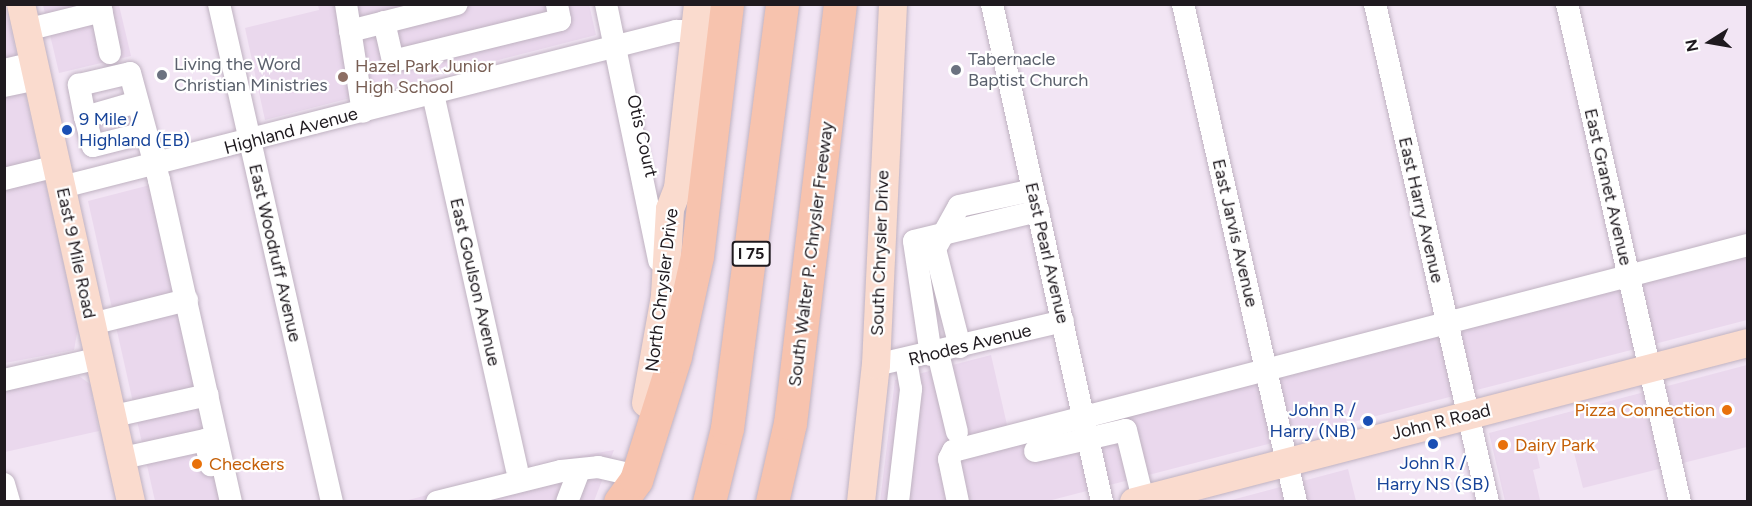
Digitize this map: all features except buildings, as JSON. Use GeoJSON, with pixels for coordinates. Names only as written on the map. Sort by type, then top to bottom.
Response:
{"type":"FeatureCollection","features":[{"type":"Feature","properties":{"kind":"highway"},"geometry":{"type":"LineString","coordinates":[[621,492],[636,480],[656,422],[697,256],[727,4]]}},
{"type":"Feature","properties":{"kind":"highway","name":"I 75"},"geometry":{"type":"LineString","coordinates":[[710,501],[727,428],[782,4]]}},
{"type":"Feature","properties":{"kind":"highway","name":"South Walter P. Chrysler Freeway"},"geometry":{"type":"LineString","coordinates":[[772,501],[790,423],[840,4]]}},
{"type":"Feature","properties":{"kind":"main road","name":"South Chrysler Drive"},"geometry":{"type":"LineString","coordinates":[[861,501],[876,365],[880,240],[893,4]]}},
{"type":"Feature","properties":{"kind":"main road","name":"East 9 Mile Road"},"geometry":{"type":"LineString","coordinates":[[24,17],[131,501]]}},
{"type":"Feature","properties":{"kind":"main road","name":"North Chrysler Drive"},"geometry":{"type":"LineString","coordinates":[[621,492],[657,354],[697,18]]}},
{"type":"Feature","properties":{"kind":"main road","name":"John R Road"},"geometry":{"type":"LineString","coordinates":[[1138,500],[1748,343]]}},
{"type":"Feature","properties":{"kind":"street","name":"East Woodruff Avenue"},"geometry":{"type":"LineString","coordinates":[[219,4],[332,501]]}},
{"type":"Feature","properties":{"kind":"street"},"geometry":{"type":"LineString","coordinates":[[346,4],[363,112]]}},
{"type":"Feature","properties":{"kind":"street"},"geometry":{"type":"LineString","coordinates":[[350,31],[457,4]]}},
{"type":"Feature","properties":{"kind":"street"},"geometry":{"type":"LineString","coordinates":[[384,22],[393,61],[560,20],[557,4]]}},
{"type":"Feature","properties":{"kind":"street"},"geometry":{"type":"LineString","coordinates":[[606,4],[656,239],[664,308]]}},
{"type":"Feature","properties":{"kind":"street","name":"East Pearl Avenue"},"geometry":{"type":"LineString","coordinates":[[992,4],[1102,501]]}},
{"type":"Feature","properties":{"kind":"street","name":"East Jarvis Avenue"},"geometry":{"type":"LineString","coordinates":[[1183,4],[1296,501]]}},
{"type":"Feature","properties":{"kind":"street","name":"East Harry Avenue"},"geometry":{"type":"LineString","coordinates":[[1375,4],[1488,501]]}},
{"type":"Feature","properties":{"kind":"street","name":"East Granet Avenue"},"geometry":{"type":"LineString","coordinates":[[1567,4],[1680,501]]}},
{"type":"Feature","properties":{"kind":"street"},"geometry":{"type":"LineString","coordinates":[[24,17],[101,8],[110,53]]}},
{"type":"Feature","properties":{"kind":"street","name":"Highland Avenue"},"geometry":{"type":"LineString","coordinates":[[4,179],[60,177],[154,166],[615,47],[697,18]]}},
{"type":"Feature","properties":{"kind":"street","name":"Otis Court"},"geometry":{"type":"LineString","coordinates":[[615,47],[625,60],[657,199],[669,202],[674,199]]}},
{"type":"Feature","properties":{"kind":"street"},"geometry":{"type":"LineString","coordinates":[[4,70],[35,71]]}},
{"type":"Feature","properties":{"kind":"street"},"geometry":{"type":"LineString","coordinates":[[4,86],[35,71]]}},
{"type":"Feature","properties":{"kind":"street"},"geometry":{"type":"LineString","coordinates":[[145,134],[93,146],[79,85],[129,73],[154,166],[187,300],[231,501]]}},
{"type":"Feature","properties":{"kind":"street","name":"East Goulson Avenue"},"geometry":{"type":"LineString","coordinates":[[432,94],[517,469]]}},
{"type":"Feature","properties":{"kind":"street"},"geometry":{"type":"LineString","coordinates":[[85,117],[137,102]]}},
{"type":"Feature","properties":{"kind":"street"},"geometry":{"type":"LineString","coordinates":[[656,239],[674,199]]}},
{"type":"Feature","properties":{"kind":"street"},"geometry":{"type":"LineString","coordinates":[[880,240],[914,241],[1035,200]]}},
{"type":"Feature","properties":{"kind":"street"},"geometry":{"type":"LineString","coordinates":[[943,352],[935,249],[944,232]]}},
{"type":"Feature","properties":{"kind":"street"},"geometry":{"type":"LineString","coordinates":[[914,241],[943,352],[957,432]]}},
{"type":"Feature","properties":{"kind":"street"},"geometry":{"type":"LineString","coordinates":[[958,501],[949,459],[954,451],[1628,274],[1748,245]]}},
{"type":"Feature","properties":{"kind":"street"},"geometry":{"type":"LineString","coordinates":[[92,324],[187,300]]}},
{"type":"Feature","properties":{"kind":"street","name":"Rhodes Avenue"},"geometry":{"type":"LineString","coordinates":[[876,365],[906,362],[1063,321]]}},
{"type":"Feature","properties":{"kind":"street"},"geometry":{"type":"LineString","coordinates":[[4,380],[100,358]]}},
{"type":"Feature","properties":{"kind":"street"},"geometry":{"type":"LineString","coordinates":[[898,501],[911,389],[906,362]]}},
{"type":"Feature","properties":{"kind":"street"},"geometry":{"type":"LineString","coordinates":[[114,416],[208,395]]}},
{"type":"Feature","properties":{"kind":"street"},"geometry":{"type":"LineString","coordinates":[[1035,452],[1126,430],[1138,500]]}},
{"type":"Feature","properties":{"kind":"street"},"geometry":{"type":"LineString","coordinates":[[123,458],[205,440],[219,501]]}},
{"type":"Feature","properties":{"kind":"street"},"geometry":{"type":"LineString","coordinates":[[437,501],[598,467],[621,492]]}},
{"type":"Feature","properties":{"kind":"street"},"geometry":{"type":"LineString","coordinates":[[567,501],[579,470]]}},
{"type":"Feature","properties":{"kind":"street"},"geometry":{"type":"LineString","coordinates":[[866,472],[899,478]]}},
{"type":"Feature","properties":{"kind":"street"},"geometry":{"type":"LineString","coordinates":[[4,484],[9,501]]}},
{"type":"Feature","properties":{"kind":"shaded area"},"geometry":{"type":"Polygon","coordinates":[[[5,4],[78,328],[74,350],[5,363],[5,4]]]}},
{"type":"Feature","properties":{"kind":"shaded area","name":"Hazel Park Junior High School"},"geometry":{"type":"Polygon","coordinates":[[[589,4],[596,35],[265,120],[245,28],[319,10],[318,5],[589,4]]]}},
{"type":"Feature","properties":{"kind":"shaded area"},"geometry":{"type":"Polygon","coordinates":[[[43,5],[119,5],[131,56],[59,73],[43,5]]]}},
{"type":"Feature","properties":{"kind":"shaded area"},"geometry":{"type":"Polygon","coordinates":[[[154,184],[227,501],[155,501],[88,201],[154,184]]]}},
{"type":"Feature","properties":{"kind":"shaded area"},"geometry":{"type":"Polygon","coordinates":[[[1747,250],[1747,320],[1048,501],[880,502],[895,380],[991,355],[1010,438],[1747,250]]]}},
{"type":"Feature","properties":{"kind":"shaded area"},"geometry":{"type":"Polygon","coordinates":[[[1747,365],[1747,447],[1583,488],[1570,437],[1535,445],[1540,468],[1533,470],[1540,500],[1505,501],[1489,433],[1747,365]]]}},
{"type":"Feature","properties":{"kind":"shaded area"},"geometry":{"type":"Polygon","coordinates":[[[79,376],[90,384],[99,431],[5,452],[5,390],[79,376]]]}},
{"type":"Feature","properties":{"kind":"shaded area"},"geometry":{"type":"Polygon","coordinates":[[[614,450],[594,501],[401,502],[562,459],[614,450]]]}},
{"type":"Feature","properties":{"kind":"shaded area"},"geometry":{"type":"Polygon","coordinates":[[[1348,469],[1356,501],[1224,502],[1348,469]]]}},
{"type":"Feature","properties":{"kind":"place","name":"Tabernacle Baptist Church"},"geometry":{"type":"Point","coordinates":[956,70]}},
{"type":"Feature","properties":{"kind":"place","name":"Living the Word Christian Ministries"},"geometry":{"type":"Point","coordinates":[162,75]}},
{"type":"Feature","properties":{"kind":"place","name":"Hazel Park Junior High School"},"geometry":{"type":"Point","coordinates":[343,77]}},
{"type":"Feature","properties":{"kind":"place","name":"9 Mile / Highland (EB)"},"geometry":{"type":"Point","coordinates":[67,130]}},
{"type":"Feature","properties":{"kind":"place","name":"Pizza Connection"},"geometry":{"type":"Point","coordinates":[1727,410]}},
{"type":"Feature","properties":{"kind":"place","name":"John R / Harry (NB)"},"geometry":{"type":"Point","coordinates":[1368,421]}},
{"type":"Feature","properties":{"kind":"place","name":"John R / Harry NS (SB)"},"geometry":{"type":"Point","coordinates":[1433,444]}},
{"type":"Feature","properties":{"kind":"place","name":"Dairy Park"},"geometry":{"type":"Point","coordinates":[1503,445]}},
{"type":"Feature","properties":{"kind":"place","name":"Checkers"},"geometry":{"type":"Point","coordinates":[197,464]}}]}
